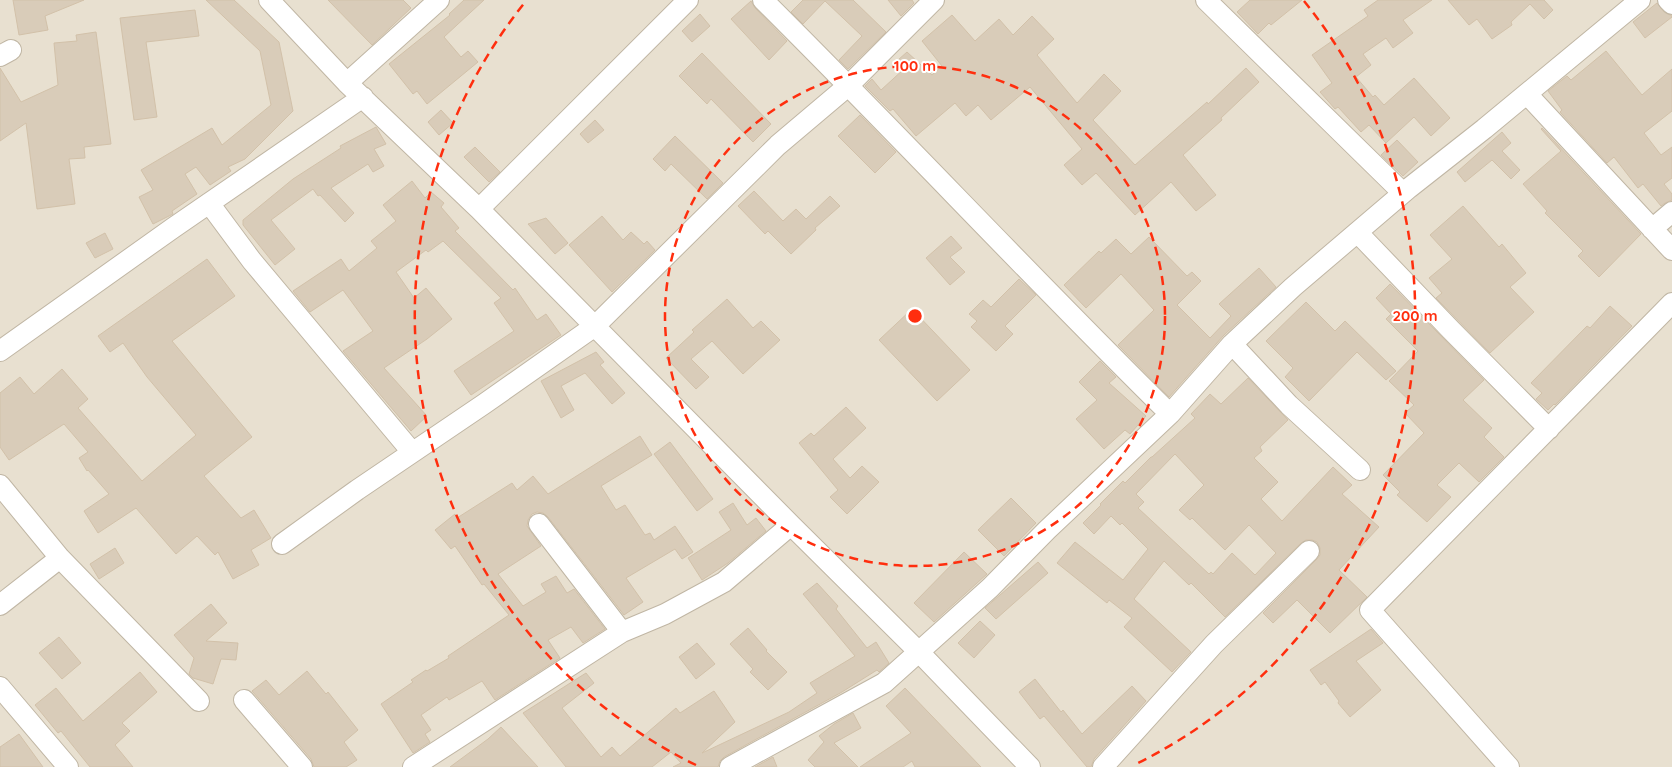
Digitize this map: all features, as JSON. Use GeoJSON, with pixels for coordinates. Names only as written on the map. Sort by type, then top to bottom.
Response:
{"type":"FeatureCollection","features":[{"type":"Feature","properties":{"kind":"street"},"geometry":{"type":"LineString","coordinates":[[269,0],[347,83],[478,209],[595,326],[918,651],[1030,767]]}},
{"type":"Feature","properties":{"kind":"street"},"geometry":{"type":"LineString","coordinates":[[347,83],[439,0]]}},
{"type":"Feature","properties":{"kind":"street"},"geometry":{"type":"LineString","coordinates":[[478,209],[688,0]]}},
{"type":"Feature","properties":{"kind":"street"},"geometry":{"type":"LineString","coordinates":[[763,0],[1170,414]]}},
{"type":"Feature","properties":{"kind":"street"},"geometry":{"type":"LineString","coordinates":[[282,544],[595,326],[771,152],[849,86],[934,0]]}},
{"type":"Feature","properties":{"kind":"street"},"geometry":{"type":"LineString","coordinates":[[1206,0],[1403,193]]}},
{"type":"Feature","properties":{"kind":"street"},"geometry":{"type":"LineString","coordinates":[[730,767],[884,683],[990,588],[1047,530],[1170,414],[1232,344],[1293,287],[1403,193],[1527,94],[1640,0]]}},
{"type":"Feature","properties":{"kind":"street"},"geometry":{"type":"LineString","coordinates":[[1668,0],[1672,4]]}},
{"type":"Feature","properties":{"kind":"street"},"geometry":{"type":"LineString","coordinates":[[1527,94],[1672,250]]}},
{"type":"Feature","properties":{"kind":"street"},"geometry":{"type":"LineString","coordinates":[[0,351],[362,97]]}},
{"type":"Feature","properties":{"kind":"street"},"geometry":{"type":"LineString","coordinates":[[210,203],[252,261],[412,452]]}},
{"type":"Feature","properties":{"kind":"street"},"geometry":{"type":"LineString","coordinates":[[1652,229],[1672,212]]}},
{"type":"Feature","properties":{"kind":"street"},"geometry":{"type":"LineString","coordinates":[[1358,233],[1549,429]]}},
{"type":"Feature","properties":{"kind":"street"},"geometry":{"type":"LineString","coordinates":[[1509,767],[1370,610],[1672,303]]}},
{"type":"Feature","properties":{"kind":"street"},"geometry":{"type":"LineString","coordinates":[[1232,344],[1289,405],[1360,470]]}},
{"type":"Feature","properties":{"kind":"street"},"geometry":{"type":"LineString","coordinates":[[0,485],[60,558],[199,701]]}},
{"type":"Feature","properties":{"kind":"street"},"geometry":{"type":"LineString","coordinates":[[539,524],[622,632]]}},
{"type":"Feature","properties":{"kind":"street"},"geometry":{"type":"LineString","coordinates":[[413,767],[622,632],[665,614],[724,582],[791,525]]}},
{"type":"Feature","properties":{"kind":"street"},"geometry":{"type":"LineString","coordinates":[[1103,767],[1214,644],[1309,551]]}},
{"type":"Feature","properties":{"kind":"street"},"geometry":{"type":"LineString","coordinates":[[0,605],[60,558]]}},
{"type":"Feature","properties":{"kind":"street"},"geometry":{"type":"LineString","coordinates":[[0,688],[68,767]]}},
{"type":"Feature","properties":{"kind":"street"},"geometry":{"type":"LineString","coordinates":[[244,700],[302,767]]}},
{"type":"Feature","properties":{"kind":"shaded area"},"geometry":{"type":"Polygon","coordinates":[[[0,0],[1672,0],[1672,767],[0,767],[0,0]]]}},
{"type":"Feature","properties":{"kind":"building"},"geometry":{"type":"Polygon","coordinates":[[[13,0],[84,0],[45,16],[48,30],[19,35],[13,0]]]}},
{"type":"Feature","properties":{"kind":"building"},"geometry":{"type":"Polygon","coordinates":[[[206,0],[234,0],[279,42],[293,111],[245,159],[228,167],[231,171],[210,185],[196,167],[185,174],[197,194],[172,211],[173,214],[153,224],[139,197],[153,190],[141,170],[212,128],[222,145],[271,105],[260,51],[206,0]]]}},
{"type":"Feature","properties":{"kind":"building"},"geometry":{"type":"Polygon","coordinates":[[[328,0],[403,0],[411,8],[372,45],[328,0]]]}},
{"type":"Feature","properties":{"kind":"building"},"geometry":{"type":"Polygon","coordinates":[[[464,0],[484,0],[444,37],[461,57],[468,51],[478,62],[427,104],[417,91],[413,94],[389,64],[450,15],[464,0]]]}},
{"type":"Feature","properties":{"kind":"building"},"geometry":{"type":"Polygon","coordinates":[[[803,0],[853,0],[886,32],[848,69],[839,60],[862,36],[825,1],[803,24],[791,12],[803,0]]]}},
{"type":"Feature","properties":{"kind":"building"},"geometry":{"type":"Polygon","coordinates":[[[888,0],[912,0],[914,3],[901,16],[888,0]]]}},
{"type":"Feature","properties":{"kind":"building"},"geometry":{"type":"Polygon","coordinates":[[[1250,0],[1302,0],[1271,25],[1269,23],[1258,34],[1237,12],[1250,0]]]}},
{"type":"Feature","properties":{"kind":"building"},"geometry":{"type":"Polygon","coordinates":[[[1378,0],[1432,0],[1403,20],[1413,33],[1393,48],[1386,38],[1363,54],[1371,65],[1356,77],[1373,97],[1375,95],[1384,105],[1414,78],[1450,118],[1431,136],[1414,117],[1386,143],[1369,125],[1361,132],[1338,107],[1335,109],[1320,92],[1332,83],[1312,55],[1368,16],[1364,10],[1378,0]]]}},
{"type":"Feature","properties":{"kind":"building"},"geometry":{"type":"Polygon","coordinates":[[[1448,0],[1544,0],[1553,10],[1544,19],[1530,4],[1511,22],[1512,25],[1492,39],[1477,19],[1469,25],[1448,0]]]}},
{"type":"Feature","properties":{"kind":"building"},"geometry":{"type":"Polygon","coordinates":[[[751,1],[755,8],[787,41],[769,60],[731,19],[751,1]]]}},
{"type":"Feature","properties":{"kind":"building"},"geometry":{"type":"Polygon","coordinates":[[[1657,3],[1664,12],[1672,17],[1645,38],[1633,22],[1657,3]]]}},
{"type":"Feature","properties":{"kind":"building"},"geometry":{"type":"Polygon","coordinates":[[[195,10],[199,36],[146,42],[157,117],[134,120],[120,18],[195,10]]]}},
{"type":"Feature","properties":{"kind":"building"},"geometry":{"type":"Polygon","coordinates":[[[700,14],[710,26],[692,42],[682,31],[700,14]]]}},
{"type":"Feature","properties":{"kind":"building"},"geometry":{"type":"Polygon","coordinates":[[[952,15],[975,41],[999,19],[1013,35],[1032,16],[1054,39],[1037,55],[1077,103],[1104,74],[1121,91],[1093,120],[1135,165],[1207,102],[1208,104],[1246,68],[1259,82],[1221,118],[1222,120],[1183,155],[1216,195],[1196,211],[1171,182],[1135,215],[1096,173],[1082,185],[1064,165],[1082,149],[1030,87],[991,120],[978,105],[966,116],[955,103],[916,136],[893,109],[890,111],[865,86],[872,79],[881,90],[905,68],[898,60],[907,52],[932,75],[942,66],[922,41],[952,15]]]}},
{"type":"Feature","properties":{"kind":"building"},"geometry":{"type":"Polygon","coordinates":[[[96,32],[111,144],[84,147],[85,158],[69,159],[75,204],[37,209],[26,123],[0,141],[0,68],[21,102],[58,85],[54,43],[77,41],[76,35],[96,32]]]}},
{"type":"Feature","properties":{"kind":"building"},"geometry":{"type":"Polygon","coordinates":[[[1606,51],[1642,95],[1672,69],[1672,111],[1644,133],[1661,155],[1672,147],[1672,178],[1664,184],[1672,194],[1672,200],[1661,206],[1643,184],[1638,188],[1614,157],[1607,163],[1560,112],[1562,110],[1548,91],[1567,76],[1571,80],[1606,51]]]}},
{"type":"Feature","properties":{"kind":"building"},"geometry":{"type":"Polygon","coordinates":[[[702,53],[771,124],[753,142],[711,99],[707,104],[679,76],[702,53]]]}},
{"type":"Feature","properties":{"kind":"building"},"geometry":{"type":"Polygon","coordinates":[[[441,110],[453,123],[439,135],[428,122],[441,110]]]}},
{"type":"Feature","properties":{"kind":"building"},"geometry":{"type":"Polygon","coordinates":[[[860,115],[896,152],[875,173],[838,136],[860,115]]]}},
{"type":"Feature","properties":{"kind":"building"},"geometry":{"type":"Polygon","coordinates":[[[595,120],[604,130],[588,143],[580,134],[595,120]]]}},
{"type":"Feature","properties":{"kind":"building"},"geometry":{"type":"Polygon","coordinates":[[[376,127],[386,144],[374,149],[384,166],[373,172],[368,164],[331,188],[354,213],[345,222],[313,189],[271,220],[295,249],[275,265],[243,225],[243,220],[293,179],[341,148],[340,146],[376,127]]]}},
{"type":"Feature","properties":{"kind":"building"},"geometry":{"type":"Polygon","coordinates":[[[1542,128],[1641,234],[1599,277],[1578,256],[1583,251],[1545,213],[1547,211],[1523,184],[1561,151],[1542,128]]]}},
{"type":"Feature","properties":{"kind":"building"},"geometry":{"type":"Polygon","coordinates":[[[1502,132],[1511,143],[1502,151],[1520,170],[1511,179],[1492,160],[1465,182],[1457,172],[1502,132]]]}},
{"type":"Feature","properties":{"kind":"building"},"geometry":{"type":"Polygon","coordinates":[[[675,136],[723,183],[707,199],[671,164],[665,171],[653,159],[675,136]]]}},
{"type":"Feature","properties":{"kind":"building"},"geometry":{"type":"Polygon","coordinates":[[[1397,140],[1418,162],[1403,176],[1381,155],[1397,140]]]}},
{"type":"Feature","properties":{"kind":"building"},"geometry":{"type":"Polygon","coordinates":[[[475,147],[500,172],[489,182],[464,157],[475,147]]]}},
{"type":"Feature","properties":{"kind":"building"},"geometry":{"type":"Polygon","coordinates":[[[412,181],[425,198],[431,192],[444,203],[441,207],[459,228],[455,231],[513,290],[515,288],[537,320],[546,314],[561,335],[471,395],[454,371],[514,331],[494,303],[501,298],[443,241],[428,252],[426,250],[396,272],[414,298],[426,288],[452,319],[427,339],[384,368],[427,416],[411,431],[343,351],[373,331],[343,290],[310,312],[293,291],[341,259],[349,271],[377,248],[371,241],[396,221],[383,205],[412,181]]]}},
{"type":"Feature","properties":{"kind":"building"},"geometry":{"type":"Polygon","coordinates":[[[754,191],[783,221],[796,209],[806,219],[830,196],[840,206],[815,228],[816,230],[791,254],[768,231],[765,234],[738,206],[754,191]]]}},
{"type":"Feature","properties":{"kind":"building"},"geometry":{"type":"Polygon","coordinates":[[[1463,206],[1499,247],[1502,244],[1526,273],[1510,287],[1534,312],[1490,353],[1436,298],[1442,293],[1429,278],[1452,259],[1430,235],[1463,206]]]}},
{"type":"Feature","properties":{"kind":"building"},"geometry":{"type":"Polygon","coordinates":[[[602,216],[623,240],[631,232],[644,244],[647,241],[655,250],[612,292],[569,245],[602,216]]]}},
{"type":"Feature","properties":{"kind":"building"},"geometry":{"type":"Polygon","coordinates":[[[546,218],[568,243],[555,254],[528,224],[546,218]]]}},
{"type":"Feature","properties":{"kind":"building"},"geometry":{"type":"Polygon","coordinates":[[[105,233],[113,249],[95,258],[86,243],[105,233]]]}},
{"type":"Feature","properties":{"kind":"building"},"geometry":{"type":"Polygon","coordinates":[[[951,236],[962,248],[950,257],[965,272],[950,285],[926,258],[951,236]]]}},
{"type":"Feature","properties":{"kind":"building"},"geometry":{"type":"Polygon","coordinates":[[[1149,237],[1187,276],[1192,272],[1201,281],[1177,305],[1210,338],[1231,316],[1219,304],[1259,268],[1276,287],[1224,335],[1169,397],[1118,345],[1154,310],[1121,274],[1086,308],[1064,285],[1099,251],[1101,253],[1116,239],[1131,254],[1149,237]]]}},
{"type":"Feature","properties":{"kind":"building"},"geometry":{"type":"Polygon","coordinates":[[[207,259],[235,296],[172,341],[252,437],[204,476],[241,518],[254,510],[271,538],[251,550],[259,565],[233,579],[218,552],[215,555],[197,536],[176,554],[136,508],[98,533],[84,511],[109,494],[87,471],[79,458],[88,452],[64,424],[9,460],[0,447],[0,393],[20,377],[34,394],[62,369],[88,399],[78,408],[142,481],[196,435],[147,377],[123,343],[110,352],[98,336],[207,259]]]}},
{"type":"Feature","properties":{"kind":"building"},"geometry":{"type":"Polygon","coordinates":[[[1019,279],[1036,295],[1005,326],[1013,334],[996,351],[971,327],[977,321],[969,314],[983,300],[991,307],[1019,279]]]}},
{"type":"Feature","properties":{"kind":"building"},"geometry":{"type":"Polygon","coordinates":[[[1390,284],[1484,380],[1463,400],[1492,428],[1484,437],[1504,457],[1479,482],[1459,463],[1437,485],[1451,497],[1427,522],[1397,495],[1400,492],[1383,475],[1424,433],[1405,413],[1414,405],[1389,381],[1418,351],[1386,319],[1391,314],[1376,298],[1390,284]]]}},
{"type":"Feature","properties":{"kind":"building"},"geometry":{"type":"Polygon","coordinates":[[[727,299],[753,328],[761,321],[780,340],[743,374],[712,341],[691,359],[709,377],[696,389],[666,358],[694,332],[692,330],[727,299]]]}},
{"type":"Feature","properties":{"kind":"building"},"geometry":{"type":"Polygon","coordinates":[[[1306,302],[1335,331],[1345,321],[1396,371],[1386,380],[1357,352],[1309,401],[1285,377],[1293,368],[1266,341],[1306,302]]]}},
{"type":"Feature","properties":{"kind":"building"},"geometry":{"type":"Polygon","coordinates":[[[1610,306],[1632,326],[1548,410],[1536,399],[1542,393],[1531,383],[1587,326],[1590,328],[1610,306]]]}},
{"type":"Feature","properties":{"kind":"building"},"geometry":{"type":"Polygon","coordinates":[[[912,309],[970,370],[937,401],[879,340],[912,309]]]}},
{"type":"Feature","properties":{"kind":"building"},"geometry":{"type":"Polygon","coordinates":[[[596,352],[604,362],[600,365],[625,393],[612,404],[585,373],[561,386],[574,410],[561,418],[541,381],[596,352]]]}},
{"type":"Feature","properties":{"kind":"building"},"geometry":{"type":"Polygon","coordinates":[[[1100,361],[1116,377],[1109,383],[1146,416],[1130,434],[1125,430],[1104,449],[1076,419],[1097,400],[1079,382],[1100,361]]]}},
{"type":"Feature","properties":{"kind":"building"},"geometry":{"type":"Polygon","coordinates":[[[1248,378],[1288,420],[1260,447],[1262,451],[1254,458],[1278,482],[1261,499],[1282,521],[1333,467],[1352,485],[1342,494],[1379,527],[1339,570],[1367,597],[1330,633],[1297,600],[1273,623],[1263,613],[1320,555],[1320,548],[1317,542],[1312,540],[1306,540],[1301,543],[1225,617],[1191,583],[1189,585],[1164,561],[1134,599],[1191,652],[1172,672],[1124,627],[1132,618],[1109,600],[1107,603],[1057,563],[1075,542],[1123,580],[1148,549],[1122,523],[1120,525],[1111,516],[1094,534],[1083,523],[1123,481],[1125,483],[1195,418],[1191,414],[1210,394],[1221,404],[1248,378]],[[1175,454],[1136,494],[1144,502],[1138,508],[1209,574],[1211,572],[1213,574],[1232,553],[1255,575],[1276,553],[1249,525],[1225,550],[1192,518],[1190,520],[1179,510],[1204,485],[1175,454]]]}},
{"type":"Feature","properties":{"kind":"building"},"geometry":{"type":"Polygon","coordinates":[[[846,407],[866,428],[833,459],[850,478],[862,466],[879,482],[847,514],[830,497],[838,490],[799,443],[811,433],[814,436],[846,407]]]}},
{"type":"Feature","properties":{"kind":"building"},"geometry":{"type":"Polygon","coordinates":[[[640,436],[652,455],[601,486],[616,510],[625,505],[645,535],[650,533],[654,540],[675,526],[693,552],[682,559],[675,549],[626,578],[643,602],[624,615],[548,517],[543,513],[537,512],[532,514],[527,526],[541,546],[498,574],[523,606],[546,592],[541,584],[556,576],[567,593],[574,589],[605,629],[583,643],[571,627],[548,640],[560,658],[495,700],[482,681],[449,700],[447,697],[421,715],[431,730],[425,734],[430,742],[413,753],[381,704],[413,682],[411,680],[449,658],[448,656],[509,615],[484,584],[482,585],[455,546],[451,549],[435,530],[455,514],[457,518],[512,483],[517,490],[533,476],[548,494],[640,436]]]}},
{"type":"Feature","properties":{"kind":"building"},"geometry":{"type":"Polygon","coordinates":[[[670,442],[713,499],[697,511],[654,454],[670,442]]]}},
{"type":"Feature","properties":{"kind":"building"},"geometry":{"type":"Polygon","coordinates":[[[1011,498],[1036,523],[1004,556],[978,530],[1011,498]]]}},
{"type":"Feature","properties":{"kind":"building"},"geometry":{"type":"Polygon","coordinates":[[[733,503],[747,525],[756,518],[766,531],[728,563],[702,580],[688,558],[731,530],[719,512],[733,503]]]}},
{"type":"Feature","properties":{"kind":"building"},"geometry":{"type":"Polygon","coordinates":[[[115,548],[124,563],[99,579],[90,564],[115,548]]]}},
{"type":"Feature","properties":{"kind":"building"},"geometry":{"type":"Polygon","coordinates":[[[964,552],[987,574],[934,622],[914,603],[964,552]]]}},
{"type":"Feature","properties":{"kind":"building"},"geometry":{"type":"Polygon","coordinates":[[[1038,562],[1048,573],[996,619],[985,608],[1038,562]]]}},
{"type":"Feature","properties":{"kind":"building"},"geometry":{"type":"Polygon","coordinates":[[[817,583],[838,606],[836,609],[867,648],[876,642],[889,663],[879,672],[877,670],[842,692],[724,757],[718,767],[673,767],[681,763],[671,752],[652,767],[566,767],[523,713],[586,673],[594,683],[562,708],[601,757],[612,747],[620,756],[676,708],[680,713],[714,691],[735,722],[702,753],[789,712],[817,693],[810,683],[855,656],[803,594],[817,583]]]}},
{"type":"Feature","properties":{"kind":"building"},"geometry":{"type":"Polygon","coordinates":[[[211,604],[227,623],[206,641],[238,643],[236,660],[221,659],[213,684],[193,678],[189,674],[194,658],[174,635],[211,604]]]}},
{"type":"Feature","properties":{"kind":"building"},"geometry":{"type":"Polygon","coordinates":[[[980,621],[995,635],[974,658],[958,643],[980,621]]]}},
{"type":"Feature","properties":{"kind":"building"},"geometry":{"type":"Polygon","coordinates":[[[748,628],[766,651],[787,672],[768,690],[750,672],[753,669],[730,644],[748,628]]]}},
{"type":"Feature","properties":{"kind":"building"},"geometry":{"type":"Polygon","coordinates":[[[1371,629],[1383,643],[1356,661],[1381,690],[1350,717],[1338,703],[1339,701],[1325,682],[1321,685],[1310,670],[1371,629]]]}},
{"type":"Feature","properties":{"kind":"building"},"geometry":{"type":"Polygon","coordinates":[[[59,637],[81,663],[62,679],[39,653],[59,637]]]}},
{"type":"Feature","properties":{"kind":"building"},"geometry":{"type":"Polygon","coordinates":[[[697,643],[715,664],[696,679],[679,657],[697,643]]]}},
{"type":"Feature","properties":{"kind":"building"},"geometry":{"type":"Polygon","coordinates":[[[307,671],[326,694],[328,692],[358,730],[344,742],[357,760],[346,767],[314,767],[311,759],[252,691],[266,680],[279,695],[307,671]]]}},
{"type":"Feature","properties":{"kind":"building"},"geometry":{"type":"Polygon","coordinates":[[[140,672],[157,692],[122,723],[130,731],[115,745],[133,767],[90,767],[61,731],[58,733],[35,705],[56,688],[83,721],[140,672]]]}},
{"type":"Feature","properties":{"kind":"building"},"geometry":{"type":"Polygon","coordinates":[[[1035,679],[1061,712],[1063,710],[1082,734],[1132,686],[1146,701],[1094,759],[1091,767],[1087,767],[1044,716],[1040,719],[1019,692],[1035,679]]]}},
{"type":"Feature","properties":{"kind":"building"},"geometry":{"type":"Polygon","coordinates":[[[905,688],[981,767],[915,767],[912,761],[903,767],[860,767],[911,733],[886,706],[905,688]]]}},
{"type":"Feature","properties":{"kind":"building"},"geometry":{"type":"Polygon","coordinates":[[[853,713],[861,728],[834,743],[858,767],[815,767],[808,760],[824,742],[819,736],[834,724],[853,713]]]}},
{"type":"Feature","properties":{"kind":"building"},"geometry":{"type":"Polygon","coordinates":[[[501,727],[538,767],[450,767],[488,739],[501,727]]]}},
{"type":"Feature","properties":{"kind":"building"},"geometry":{"type":"Polygon","coordinates":[[[19,734],[43,767],[0,767],[0,747],[19,734]]]}},
{"type":"Feature","properties":{"kind":"building"},"geometry":{"type":"Polygon","coordinates":[[[773,757],[777,767],[755,767],[773,757]]]}}]}
